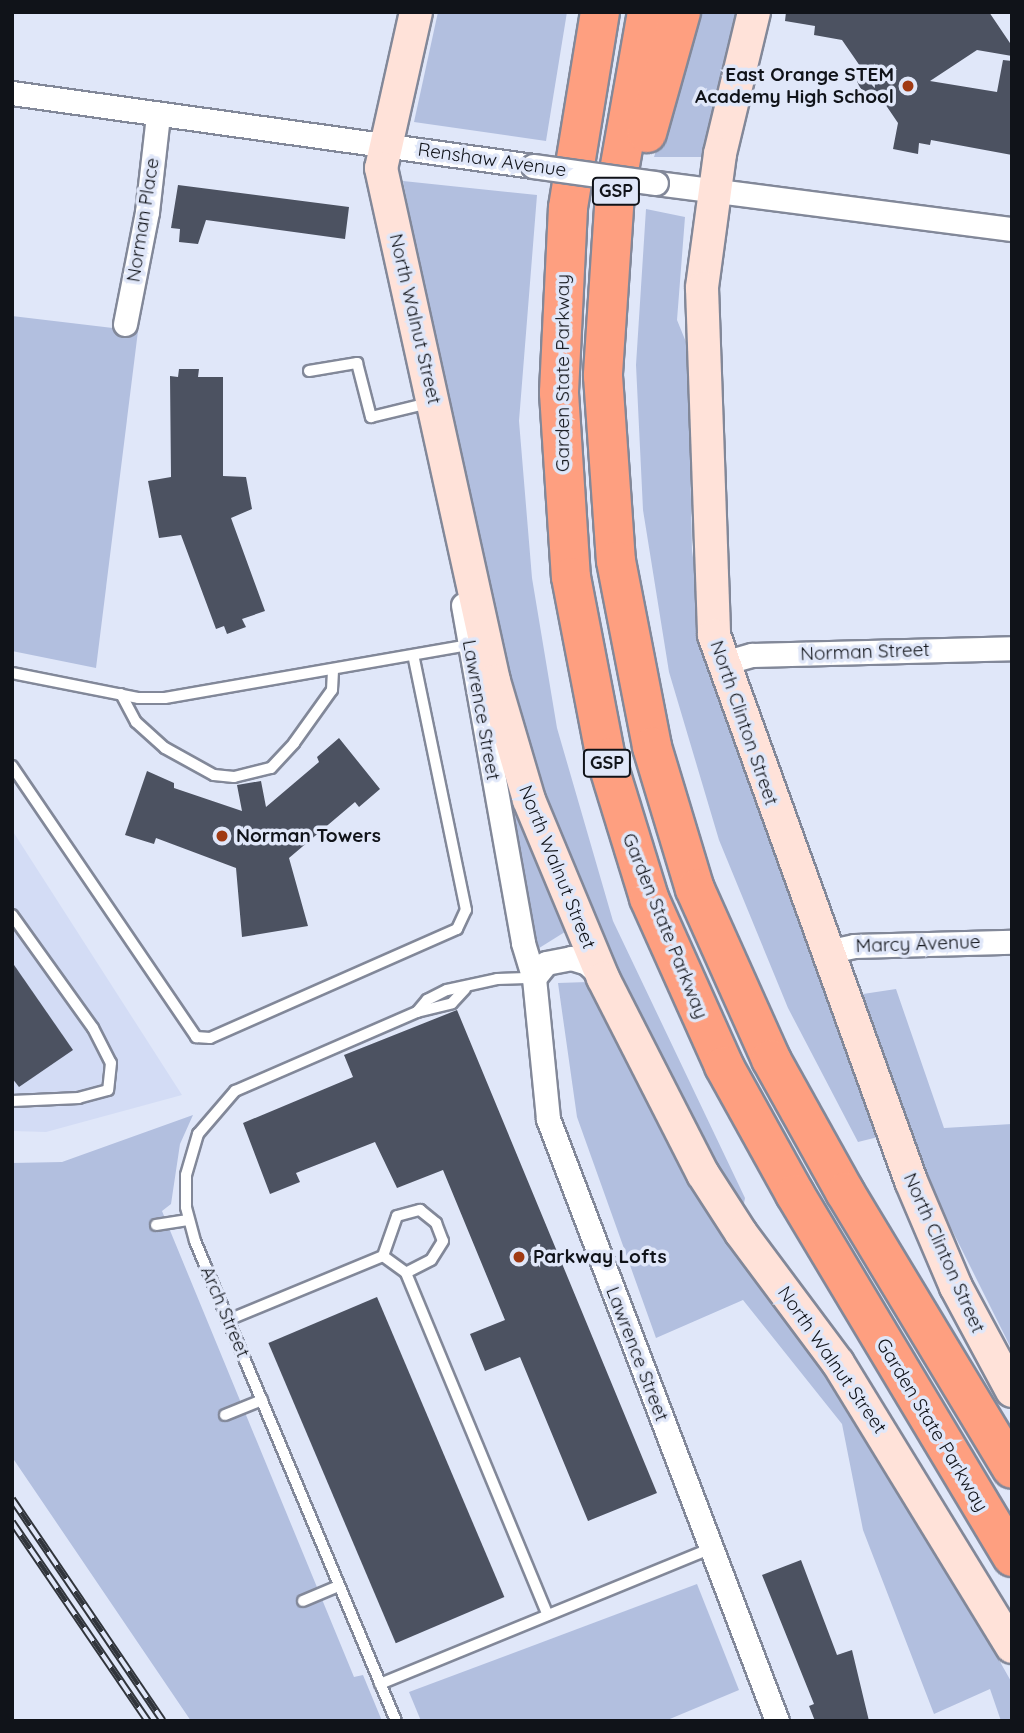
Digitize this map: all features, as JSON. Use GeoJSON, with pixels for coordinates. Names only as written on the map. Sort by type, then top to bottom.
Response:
{"type":"FeatureCollection","features":[{"type":"Feature","properties":{"kind":"highway","name":"Garden State Parkway"},"geometry":{"type":"LineString","coordinates":[[600,12],[569,208],[559,356],[567,540],[597,722],[637,862],[702,1021],[783,1173],[1012,1557]]}},
{"type":"Feature","properties":{"kind":"highway","name":"GSP"},"geometry":{"type":"LineString","coordinates":[[647,12],[621,156],[608,266],[604,414],[613,537],[642,710],[678,841],[723,959],[771,1059],[845,1192],[1012,1469]]}},
{"type":"Feature","properties":{"kind":"highway"},"geometry":{"type":"LineString","coordinates":[[608,266],[681,12]]}},
{"type":"Feature","properties":{"kind":"main road","name":"North Walnut Street"},"geometry":{"type":"LineString","coordinates":[[416,12],[384,146],[384,182],[435,402],[494,681],[519,773],[603,978],[715,1194],[838,1363],[898,1454],[1005,1636]]}},
{"type":"Feature","properties":{"kind":"main road","name":"North Clinton Street"},"geometry":{"type":"LineString","coordinates":[[754,12],[714,190],[701,316],[709,600],[720,664],[825,952],[940,1254],[1012,1391]]}},
{"type":"Feature","properties":{"kind":"street","name":"Renshaw Avenue"},"geometry":{"type":"LineString","coordinates":[[12,93],[656,183],[1012,229]]}},
{"type":"Feature","properties":{"kind":"street","name":"Renshaw Avenue"},"geometry":{"type":"LineString","coordinates":[[12,108],[97,105]]}},
{"type":"Feature","properties":{"kind":"street","name":"Norman Place"},"geometry":{"type":"LineString","coordinates":[[125,324],[147,212],[158,115]]}},
{"type":"Feature","properties":{"kind":"street","name":"Lawrence Street"},"geometry":{"type":"LineString","coordinates":[[442,438],[469,645],[523,943],[534,978],[550,1126],[777,1721]]}},
{"type":"Feature","properties":{"kind":"street","name":"Norman Street"},"geometry":{"type":"LineString","coordinates":[[720,664],[752,655],[1012,648]]}},
{"type":"Feature","properties":{"kind":"street","name":"Marcy Avenue"},"geometry":{"type":"LineString","coordinates":[[825,952],[854,946],[1012,942]]}},
{"type":"Feature","properties":{"kind":"street"},"geometry":{"type":"LineString","coordinates":[[534,978],[546,963],[571,958],[587,963],[603,978]]}},
{"type":"Feature","properties":{"kind":"lane"},"geometry":{"type":"LineString","coordinates":[[309,371],[357,363],[371,417],[435,402]]}},
{"type":"Feature","properties":{"kind":"lane"},"geometry":{"type":"LineString","coordinates":[[12,673],[121,694],[166,698],[469,645]]}},
{"type":"Feature","properties":{"kind":"lane"},"geometry":{"type":"LineString","coordinates":[[12,765],[196,1037],[210,1038],[457,929],[466,910],[413,655]]}},
{"type":"Feature","properties":{"kind":"lane"},"geometry":{"type":"LineString","coordinates":[[121,694],[136,722],[165,748],[214,775],[234,777],[271,768],[295,743],[332,690],[333,669]]}},
{"type":"Feature","properties":{"kind":"lane"},"geometry":{"type":"LineString","coordinates":[[12,915],[93,1028],[111,1063],[108,1090],[79,1098],[12,1101]]}},
{"type":"Feature","properties":{"kind":"lane","name":"Arch Street"},"geometry":{"type":"LineString","coordinates":[[396,1721],[188,1220],[189,1158],[198,1134],[223,1100],[260,1076],[417,1012],[452,1003],[465,989],[497,979],[534,978]]}},
{"type":"Feature","properties":{"kind":"lane"},"geometry":{"type":"LineString","coordinates":[[228,1320],[383,1256],[397,1216],[420,1210],[436,1223],[443,1241],[431,1260],[406,1273]]}},
{"type":"Feature","properties":{"kind":"lane"},"geometry":{"type":"LineString","coordinates":[[156,1225],[188,1220]]}},
{"type":"Feature","properties":{"kind":"lane"},"geometry":{"type":"LineString","coordinates":[[383,1256],[406,1273],[548,1615]]}},
{"type":"Feature","properties":{"kind":"lane"},"geometry":{"type":"LineString","coordinates":[[225,1415],[261,1400]]}},
{"type":"Feature","properties":{"kind":"lane"},"geometry":{"type":"LineString","coordinates":[[380,1684],[711,1548]]}},
{"type":"Feature","properties":{"kind":"lane"},"geometry":{"type":"LineString","coordinates":[[303,1601],[339,1586]]}},
{"type":"Feature","properties":{"kind":"shaded area"},"geometry":{"type":"Polygon","coordinates":[[[438,12],[567,12],[546,141],[414,122],[438,12]]]}},
{"type":"Feature","properties":{"kind":"shaded area"},"geometry":{"type":"Polygon","coordinates":[[[701,12],[742,12],[709,157],[654,157],[701,12]]]}},
{"type":"Feature","properties":{"kind":"shaded area"},"geometry":{"type":"Polygon","coordinates":[[[403,181],[537,195],[519,421],[532,578],[557,728],[613,921],[745,1198],[741,1219],[653,1048],[543,810],[497,658],[403,181]]]}},
{"type":"Feature","properties":{"kind":"shaded area"},"geometry":{"type":"Polygon","coordinates":[[[646,209],[685,217],[677,320],[688,347],[692,551],[713,685],[878,1137],[858,1142],[788,1008],[719,840],[669,672],[643,510],[636,365],[646,209]]]}},
{"type":"Feature","properties":{"kind":"shaded area"},"geometry":{"type":"Polygon","coordinates":[[[12,316],[138,331],[96,668],[12,651],[12,316]]]}},
{"type":"Feature","properties":{"kind":"shaded area"},"geometry":{"type":"Polygon","coordinates":[[[498,755],[568,930],[536,950],[498,755]]]}},
{"type":"Feature","properties":{"kind":"shaded area"},"geometry":{"type":"Polygon","coordinates":[[[12,830],[182,1095],[46,1132],[12,1131],[12,830]]]}},
{"type":"Feature","properties":{"kind":"shaded area"},"geometry":{"type":"Polygon","coordinates":[[[588,982],[645,1097],[744,1266],[880,1449],[1012,1683],[1012,1721],[1001,1721],[990,1689],[934,1714],[863,1530],[842,1424],[743,1300],[656,1338],[577,1117],[558,983],[588,982]]]}},
{"type":"Feature","properties":{"kind":"shaded area"},"geometry":{"type":"Polygon","coordinates":[[[896,989],[944,1128],[1012,1124],[1012,1350],[926,1178],[863,994],[896,989]]]}},
{"type":"Feature","properties":{"kind":"shaded area"},"geometry":{"type":"Polygon","coordinates":[[[193,1115],[180,1144],[171,1204],[162,1211],[354,1677],[363,1675],[382,1721],[191,1721],[12,1457],[12,1163],[62,1162],[193,1115]]]}},
{"type":"Feature","properties":{"kind":"shaded area"},"geometry":{"type":"Polygon","coordinates":[[[697,1584],[739,1690],[665,1721],[421,1721],[409,1692],[697,1584]]]}},
{"type":"Feature","properties":{"kind":"building","name":"East Orange STEM Academy High School"},"geometry":{"type":"Polygon","coordinates":[[[786,12],[989,12],[1012,46],[1012,56],[977,50],[930,81],[997,92],[1003,60],[1012,61],[1012,155],[931,140],[930,145],[919,143],[918,154],[893,149],[898,123],[879,95],[870,95],[860,88],[856,79],[860,66],[842,40],[814,35],[815,26],[785,21],[786,12]]]}},
{"type":"Feature","properties":{"kind":"building"},"geometry":{"type":"Polygon","coordinates":[[[178,185],[349,207],[345,239],[206,220],[198,244],[179,242],[180,229],[171,228],[178,185]]]}},
{"type":"Feature","properties":{"kind":"building"},"geometry":{"type":"Polygon","coordinates":[[[179,369],[199,369],[198,377],[223,377],[223,476],[246,477],[252,509],[231,518],[265,611],[242,619],[246,627],[227,634],[224,626],[216,629],[181,535],[159,538],[148,481],[171,477],[170,376],[178,377],[179,369]]]}},
{"type":"Feature","properties":{"kind":"building","name":"Norman Towers"},"geometry":{"type":"Polygon","coordinates":[[[339,738],[380,789],[359,807],[355,802],[289,858],[308,926],[242,937],[236,868],[156,838],[154,844],[125,835],[147,771],[174,783],[174,788],[242,811],[237,785],[261,781],[266,807],[319,762],[317,757],[339,738]]]}},
{"type":"Feature","properties":{"kind":"building"},"geometry":{"type":"Polygon","coordinates":[[[12,962],[73,1050],[19,1087],[12,1078],[12,962]]]}},
{"type":"Feature","properties":{"kind":"building","name":"Parkway Lofts"},"geometry":{"type":"Polygon","coordinates":[[[457,1010],[657,1493],[588,1521],[520,1357],[485,1371],[470,1334],[505,1320],[443,1170],[397,1188],[375,1142],[296,1173],[300,1182],[270,1194],[243,1123],[353,1077],[344,1055],[457,1010]]]}},
{"type":"Feature","properties":{"kind":"building"},"geometry":{"type":"Polygon","coordinates":[[[377,1297],[504,1597],[396,1643],[268,1343],[377,1297]]]}},
{"type":"Feature","properties":{"kind":"building"},"geometry":{"type":"Polygon","coordinates":[[[801,1560],[837,1655],[852,1650],[869,1721],[815,1721],[809,1706],[814,1704],[762,1575],[801,1560]]]}},
{"type":"Feature","properties":{"kind":"railway"},"geometry":{"type":"LineString","coordinates":[[12,1499],[163,1721]]}},
{"type":"Feature","properties":{"kind":"railway"},"geometry":{"type":"LineString","coordinates":[[12,1522],[148,1721]]}},
{"type":"Feature","properties":{"kind":"place","name":"East Orange STEM Academy High School"},"geometry":{"type":"Point","coordinates":[908,86]}},
{"type":"Feature","properties":{"kind":"place","name":"Norman Towers"},"geometry":{"type":"Point","coordinates":[222,836]}},
{"type":"Feature","properties":{"kind":"place","name":"Parkway Lofts"},"geometry":{"type":"Point","coordinates":[519,1257]}}]}
